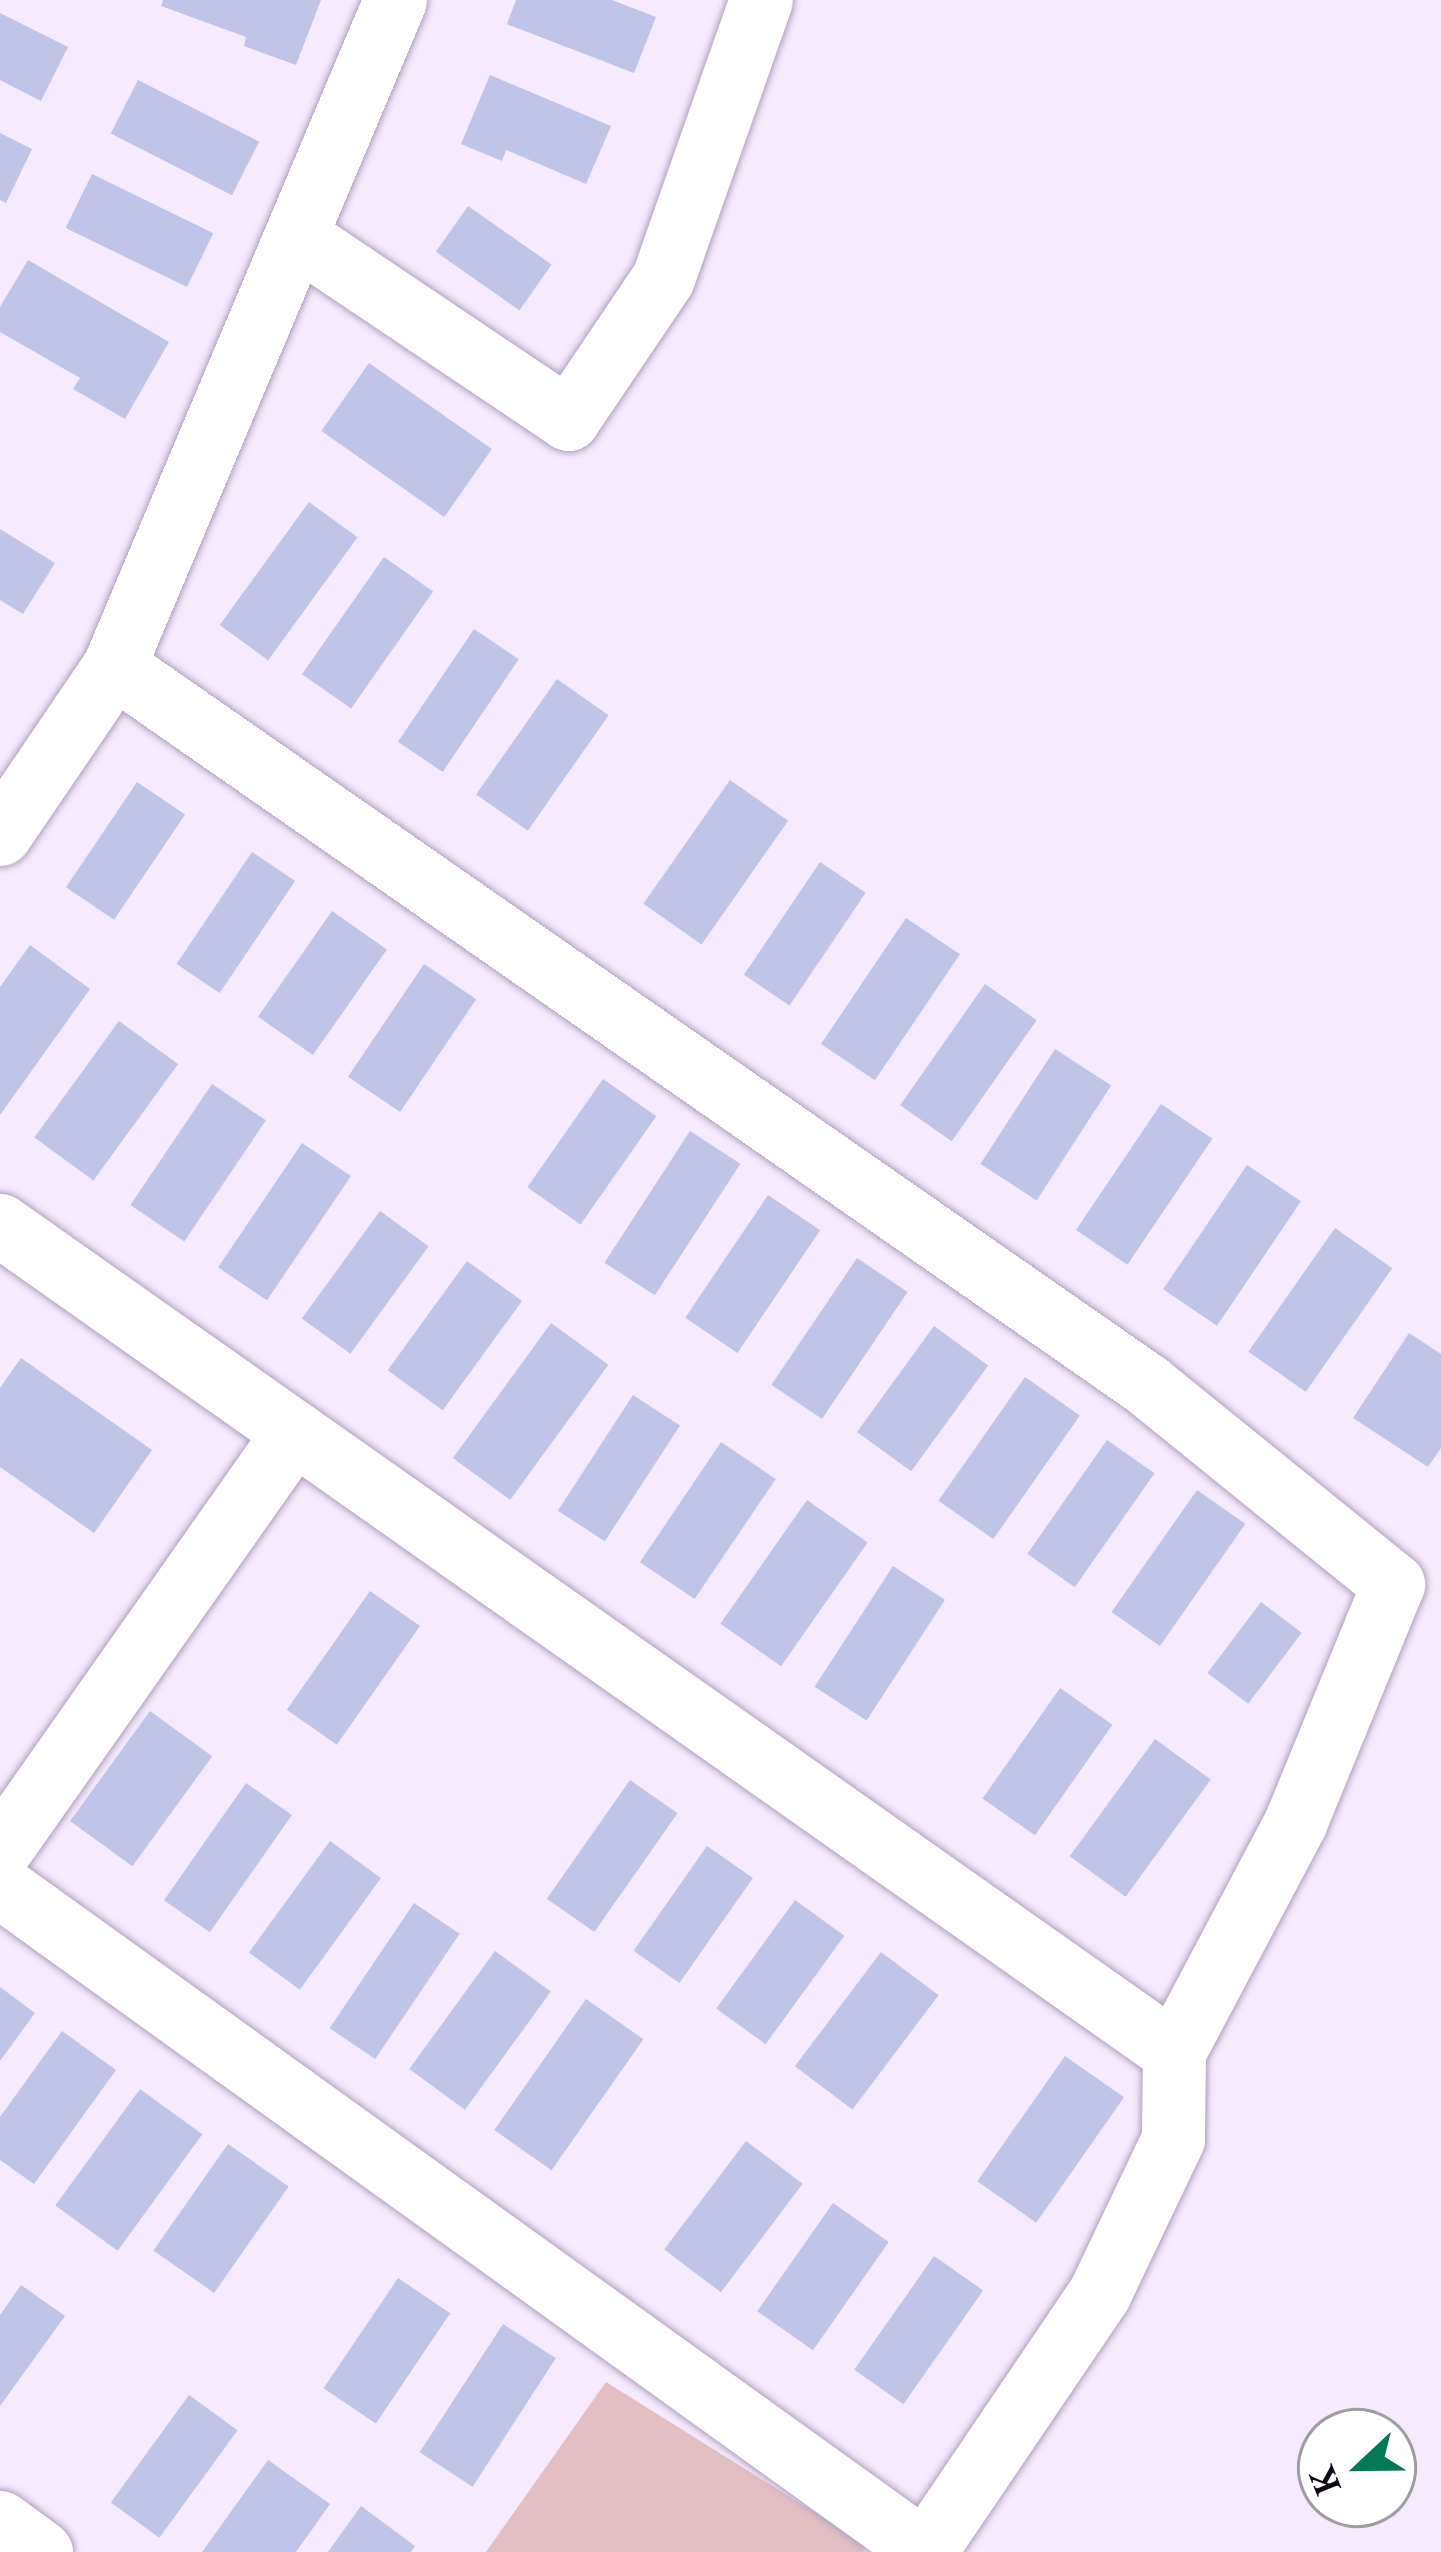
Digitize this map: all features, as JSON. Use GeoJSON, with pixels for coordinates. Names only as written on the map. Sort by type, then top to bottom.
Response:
{"type":"FeatureCollection","features":[{"type":"Feature","properties":{"kind":"street"},"geometry":{"type":"LineString","coordinates":[[0,834],[114,665],[395,0]]}},
{"type":"Feature","properties":{"kind":"street"},"geometry":{"type":"LineString","coordinates":[[296,236],[568,419],[663,278],[761,0]]}},
{"type":"Feature","properties":{"kind":"street"},"geometry":{"type":"LineString","coordinates":[[0,1886],[925,2552],[1099,2294],[1173,2138],[1174,2052],[1295,1823],[1393,1584],[1145,1384],[114,665]]}},
{"type":"Feature","properties":{"kind":"street"},"geometry":{"type":"LineString","coordinates":[[0,1225],[1174,2052]]}},
{"type":"Feature","properties":{"kind":"street"},"geometry":{"type":"LineString","coordinates":[[0,1850],[294,1432]]}},
{"type":"Feature","properties":{"kind":"street"},"geometry":{"type":"LineString","coordinates":[[0,2522],[41,2552]]}},
{"type":"Feature","properties":{"kind":"shaded area"},"geometry":{"type":"Polygon","coordinates":[[[606,2382],[867,2545],[863,2552],[486,2552],[606,2382]]]}},
{"type":"Feature","properties":{"kind":"building"},"geometry":{"type":"Polygon","coordinates":[[[163,0],[321,0],[296,65],[244,46],[246,37],[161,6],[163,0]]]}},
{"type":"Feature","properties":{"kind":"building"},"geometry":{"type":"Polygon","coordinates":[[[516,0],[612,0],[656,17],[634,73],[507,24],[516,0]]]}},
{"type":"Feature","properties":{"kind":"building"},"geometry":{"type":"Polygon","coordinates":[[[0,13],[68,47],[41,101],[0,80],[0,13]]]}},
{"type":"Feature","properties":{"kind":"building"},"geometry":{"type":"Polygon","coordinates":[[[490,75],[611,126],[586,184],[506,150],[502,161],[461,144],[490,75]]]}},
{"type":"Feature","properties":{"kind":"building"},"geometry":{"type":"Polygon","coordinates":[[[138,80],[259,142],[232,195],[111,133],[138,80]]]}},
{"type":"Feature","properties":{"kind":"building"},"geometry":{"type":"Polygon","coordinates":[[[0,133],[32,149],[6,203],[0,200],[0,133]]]}},
{"type":"Feature","properties":{"kind":"building"},"geometry":{"type":"Polygon","coordinates":[[[92,174],[213,233],[187,287],[66,228],[92,174]]]}},
{"type":"Feature","properties":{"kind":"building"},"geometry":{"type":"Polygon","coordinates":[[[468,206],[552,265],[519,310],[436,252],[468,206]]]}},
{"type":"Feature","properties":{"kind":"building"},"geometry":{"type":"Polygon","coordinates":[[[28,260],[169,342],[125,419],[73,389],[80,378],[0,332],[0,307],[28,260]]]}},
{"type":"Feature","properties":{"kind":"building"},"geometry":{"type":"Polygon","coordinates":[[[369,363],[492,449],[444,517],[321,431],[369,363]]]}},
{"type":"Feature","properties":{"kind":"building"},"geometry":{"type":"Polygon","coordinates":[[[309,502],[358,537],[268,660],[220,625],[309,502]]]}},
{"type":"Feature","properties":{"kind":"building"},"geometry":{"type":"Polygon","coordinates":[[[0,529],[55,563],[23,614],[0,600],[0,529]]]}},
{"type":"Feature","properties":{"kind":"building"},"geometry":{"type":"Polygon","coordinates":[[[384,557],[433,591],[351,709],[302,674],[384,557]]]}},
{"type":"Feature","properties":{"kind":"building"},"geometry":{"type":"Polygon","coordinates":[[[474,629],[519,659],[443,772],[398,742],[474,629]]]}},
{"type":"Feature","properties":{"kind":"building"},"geometry":{"type":"Polygon","coordinates":[[[557,679],[609,715],[528,831],[476,795],[557,679]]]}},
{"type":"Feature","properties":{"kind":"building"},"geometry":{"type":"Polygon","coordinates":[[[730,780],[788,821],[702,944],[643,904],[730,780]]]}},
{"type":"Feature","properties":{"kind":"building"},"geometry":{"type":"Polygon","coordinates":[[[137,782],[185,814],[114,920],[66,887],[137,782]]]}},
{"type":"Feature","properties":{"kind":"building"},"geometry":{"type":"Polygon","coordinates":[[[252,852],[295,881],[220,993],[177,964],[252,852]]]}},
{"type":"Feature","properties":{"kind":"building"},"geometry":{"type":"Polygon","coordinates":[[[820,862],[866,893],[790,1006],[744,975],[820,862]]]}},
{"type":"Feature","properties":{"kind":"building"},"geometry":{"type":"Polygon","coordinates":[[[332,911],[387,949],[313,1055],[258,1017],[332,911]]]}},
{"type":"Feature","properties":{"kind":"building"},"geometry":{"type":"Polygon","coordinates":[[[906,918],[960,954],[875,1080],[821,1044],[906,918]]]}},
{"type":"Feature","properties":{"kind":"building"},"geometry":{"type":"Polygon","coordinates":[[[30,945],[90,989],[0,1115],[0,987],[30,945]]]}},
{"type":"Feature","properties":{"kind":"building"},"geometry":{"type":"Polygon","coordinates":[[[424,964],[476,999],[400,1112],[348,1077],[424,964]]]}},
{"type":"Feature","properties":{"kind":"building"},"geometry":{"type":"Polygon","coordinates":[[[985,984],[1037,1020],[952,1141],[900,1105],[985,984]]]}},
{"type":"Feature","properties":{"kind":"building"},"geometry":{"type":"Polygon","coordinates":[[[119,1021],[178,1064],[93,1180],[34,1137],[119,1021]]]}},
{"type":"Feature","properties":{"kind":"building"},"geometry":{"type":"Polygon","coordinates":[[[1055,1049],[1111,1085],[1037,1200],[980,1164],[1055,1049]]]}},
{"type":"Feature","properties":{"kind":"building"},"geometry":{"type":"Polygon","coordinates":[[[603,1079],[656,1116],[581,1224],[527,1187],[603,1079]]]}},
{"type":"Feature","properties":{"kind":"building"},"geometry":{"type":"Polygon","coordinates":[[[212,1084],[266,1120],[184,1241],[130,1205],[212,1084]]]}},
{"type":"Feature","properties":{"kind":"building"},"geometry":{"type":"Polygon","coordinates":[[[1161,1104],[1212,1139],[1127,1265],[1076,1230],[1161,1104]]]}},
{"type":"Feature","properties":{"kind":"building"},"geometry":{"type":"Polygon","coordinates":[[[690,1131],[740,1164],[655,1295],[604,1263],[690,1131]]]}},
{"type":"Feature","properties":{"kind":"building"},"geometry":{"type":"Polygon","coordinates":[[[302,1143],[351,1176],[267,1300],[218,1267],[302,1143]]]}},
{"type":"Feature","properties":{"kind":"building"},"geometry":{"type":"Polygon","coordinates":[[[1247,1165],[1301,1201],[1217,1326],[1163,1289],[1247,1165]]]}},
{"type":"Feature","properties":{"kind":"building"},"geometry":{"type":"Polygon","coordinates":[[[768,1195],[820,1230],[737,1353],[685,1318],[768,1195]]]}},
{"type":"Feature","properties":{"kind":"building"},"geometry":{"type":"Polygon","coordinates":[[[380,1211],[429,1246],[350,1354],[302,1319],[380,1211]]]}},
{"type":"Feature","properties":{"kind":"building"},"geometry":{"type":"Polygon","coordinates":[[[1335,1228],[1392,1268],[1306,1392],[1248,1352],[1335,1228]]]}},
{"type":"Feature","properties":{"kind":"building"},"geometry":{"type":"Polygon","coordinates":[[[857,1258],[908,1292],[822,1419],[771,1385],[857,1258]]]}},
{"type":"Feature","properties":{"kind":"building"},"geometry":{"type":"Polygon","coordinates":[[[467,1261],[522,1301],[443,1410],[388,1370],[467,1261]]]}},
{"type":"Feature","properties":{"kind":"building"},"geometry":{"type":"Polygon","coordinates":[[[551,1323],[608,1365],[510,1500],[453,1458],[551,1323]]]}},
{"type":"Feature","properties":{"kind":"building"},"geometry":{"type":"Polygon","coordinates":[[[934,1326],[988,1365],[911,1471],[857,1432],[934,1326]]]}},
{"type":"Feature","properties":{"kind":"building"},"geometry":{"type":"Polygon","coordinates":[[[1409,1333],[1441,1354],[1441,1448],[1428,1467],[1353,1418],[1409,1333]]]}},
{"type":"Feature","properties":{"kind":"building"},"geometry":{"type":"Polygon","coordinates":[[[21,1358],[152,1450],[94,1533],[0,1467],[0,1388],[21,1358]]]}},
{"type":"Feature","properties":{"kind":"building"},"geometry":{"type":"Polygon","coordinates":[[[1025,1377],[1080,1415],[993,1539],[938,1501],[1025,1377]]]}},
{"type":"Feature","properties":{"kind":"building"},"geometry":{"type":"Polygon","coordinates":[[[633,1395],[680,1425],[605,1541],[558,1511],[633,1395]]]}},
{"type":"Feature","properties":{"kind":"building"},"geometry":{"type":"Polygon","coordinates":[[[1107,1440],[1155,1473],[1075,1587],[1027,1554],[1107,1440]]]}},
{"type":"Feature","properties":{"kind":"building"},"geometry":{"type":"Polygon","coordinates":[[[721,1442],[776,1479],[695,1599],[640,1562],[721,1442]]]}},
{"type":"Feature","properties":{"kind":"building"},"geometry":{"type":"Polygon","coordinates":[[[1197,1490],[1245,1524],[1160,1646],[1112,1612],[1197,1490]]]}},
{"type":"Feature","properties":{"kind":"building"},"geometry":{"type":"Polygon","coordinates":[[[807,1500],[868,1542],[781,1666],[720,1624],[807,1500]]]}},
{"type":"Feature","properties":{"kind":"building"},"geometry":{"type":"Polygon","coordinates":[[[893,1566],[945,1600],[867,1721],[815,1687],[893,1566]]]}},
{"type":"Feature","properties":{"kind":"building"},"geometry":{"type":"Polygon","coordinates":[[[370,1591],[420,1626],[337,1745],[287,1710],[370,1591]]]}},
{"type":"Feature","properties":{"kind":"building"},"geometry":{"type":"Polygon","coordinates":[[[1261,1602],[1302,1633],[1248,1704],[1207,1673],[1261,1602]]]}},
{"type":"Feature","properties":{"kind":"building"},"geometry":{"type":"Polygon","coordinates":[[[1060,1688],[1112,1725],[1035,1835],[983,1799],[1060,1688]]]}},
{"type":"Feature","properties":{"kind":"building"},"geometry":{"type":"Polygon","coordinates":[[[150,1711],[212,1756],[132,1866],[70,1821],[150,1711]]]}},
{"type":"Feature","properties":{"kind":"building"},"geometry":{"type":"Polygon","coordinates":[[[1155,1739],[1211,1780],[1126,1897],[1070,1856],[1155,1739]]]}},
{"type":"Feature","properties":{"kind":"building"},"geometry":{"type":"Polygon","coordinates":[[[630,1780],[678,1813],[594,1932],[547,1899],[630,1780]]]}},
{"type":"Feature","properties":{"kind":"building"},"geometry":{"type":"Polygon","coordinates":[[[246,1783],[292,1815],[210,1932],[164,1900],[246,1783]]]}},
{"type":"Feature","properties":{"kind":"building"},"geometry":{"type":"Polygon","coordinates":[[[330,1841],[381,1878],[300,1990],[249,1953],[330,1841]]]}},
{"type":"Feature","properties":{"kind":"building"},"geometry":{"type":"Polygon","coordinates":[[[707,1846],[753,1878],[679,1983],[634,1951],[707,1846]]]}},
{"type":"Feature","properties":{"kind":"building"},"geometry":{"type":"Polygon","coordinates":[[[795,1900],[844,1936],[766,2044],[716,2008],[795,1900]]]}},
{"type":"Feature","properties":{"kind":"building"},"geometry":{"type":"Polygon","coordinates":[[[414,1903],[460,1934],[375,2059],[330,2028],[414,1903]]]}},
{"type":"Feature","properties":{"kind":"building"},"geometry":{"type":"Polygon","coordinates":[[[495,1951],[551,1992],[465,2110],[409,2069],[495,1951]]]}},
{"type":"Feature","properties":{"kind":"building"},"geometry":{"type":"Polygon","coordinates":[[[881,1952],[939,1995],[852,2110],[795,2066],[881,1952]]]}},
{"type":"Feature","properties":{"kind":"building"},"geometry":{"type":"Polygon","coordinates":[[[0,1987],[35,2013],[0,2061],[0,1987]]]}},
{"type":"Feature","properties":{"kind":"building"},"geometry":{"type":"Polygon","coordinates":[[[586,1999],[643,2039],[552,2170],[494,2130],[586,1999]]]}},
{"type":"Feature","properties":{"kind":"building"},"geometry":{"type":"Polygon","coordinates":[[[62,2031],[116,2070],[34,2184],[0,2160],[0,2117],[62,2031]]]}},
{"type":"Feature","properties":{"kind":"building"},"geometry":{"type":"Polygon","coordinates":[[[1065,2056],[1124,2097],[1036,2223],[977,2181],[1065,2056]]]}},
{"type":"Feature","properties":{"kind":"building"},"geometry":{"type":"Polygon","coordinates":[[[140,2089],[202,2134],[118,2251],[55,2205],[140,2089]]]}},
{"type":"Feature","properties":{"kind":"building"},"geometry":{"type":"Polygon","coordinates":[[[746,2141],[803,2184],[721,2292],[664,2250],[746,2141]]]}},
{"type":"Feature","properties":{"kind":"building"},"geometry":{"type":"Polygon","coordinates":[[[228,2144],[289,2186],[214,2293],[153,2250],[228,2144]]]}},
{"type":"Feature","properties":{"kind":"building"},"geometry":{"type":"Polygon","coordinates":[[[833,2203],[889,2242],[813,2350],[757,2311],[833,2203]]]}},
{"type":"Feature","properties":{"kind":"building"},"geometry":{"type":"Polygon","coordinates":[[[934,2256],[983,2290],[903,2404],[854,2370],[934,2256]]]}},
{"type":"Feature","properties":{"kind":"building"},"geometry":{"type":"Polygon","coordinates":[[[398,2278],[450,2313],[376,2423],[324,2388],[398,2278]]]}},
{"type":"Feature","properties":{"kind":"building"},"geometry":{"type":"Polygon","coordinates":[[[21,2285],[65,2316],[0,2406],[0,2315],[21,2285]]]}},
{"type":"Feature","properties":{"kind":"building"},"geometry":{"type":"Polygon","coordinates":[[[503,2324],[556,2358],[473,2487],[420,2452],[503,2324]]]}},
{"type":"Feature","properties":{"kind":"building"},"geometry":{"type":"Polygon","coordinates":[[[189,2395],[238,2430],[159,2538],[111,2503],[189,2395]]]}},
{"type":"Feature","properties":{"kind":"building"},"geometry":{"type":"Polygon","coordinates":[[[268,2460],[330,2504],[296,2552],[202,2552],[268,2460]]]}},
{"type":"Feature","properties":{"kind":"building"},"geometry":{"type":"Polygon","coordinates":[[[361,2506],[415,2546],[411,2552],[328,2552],[361,2506]]]}}]}
